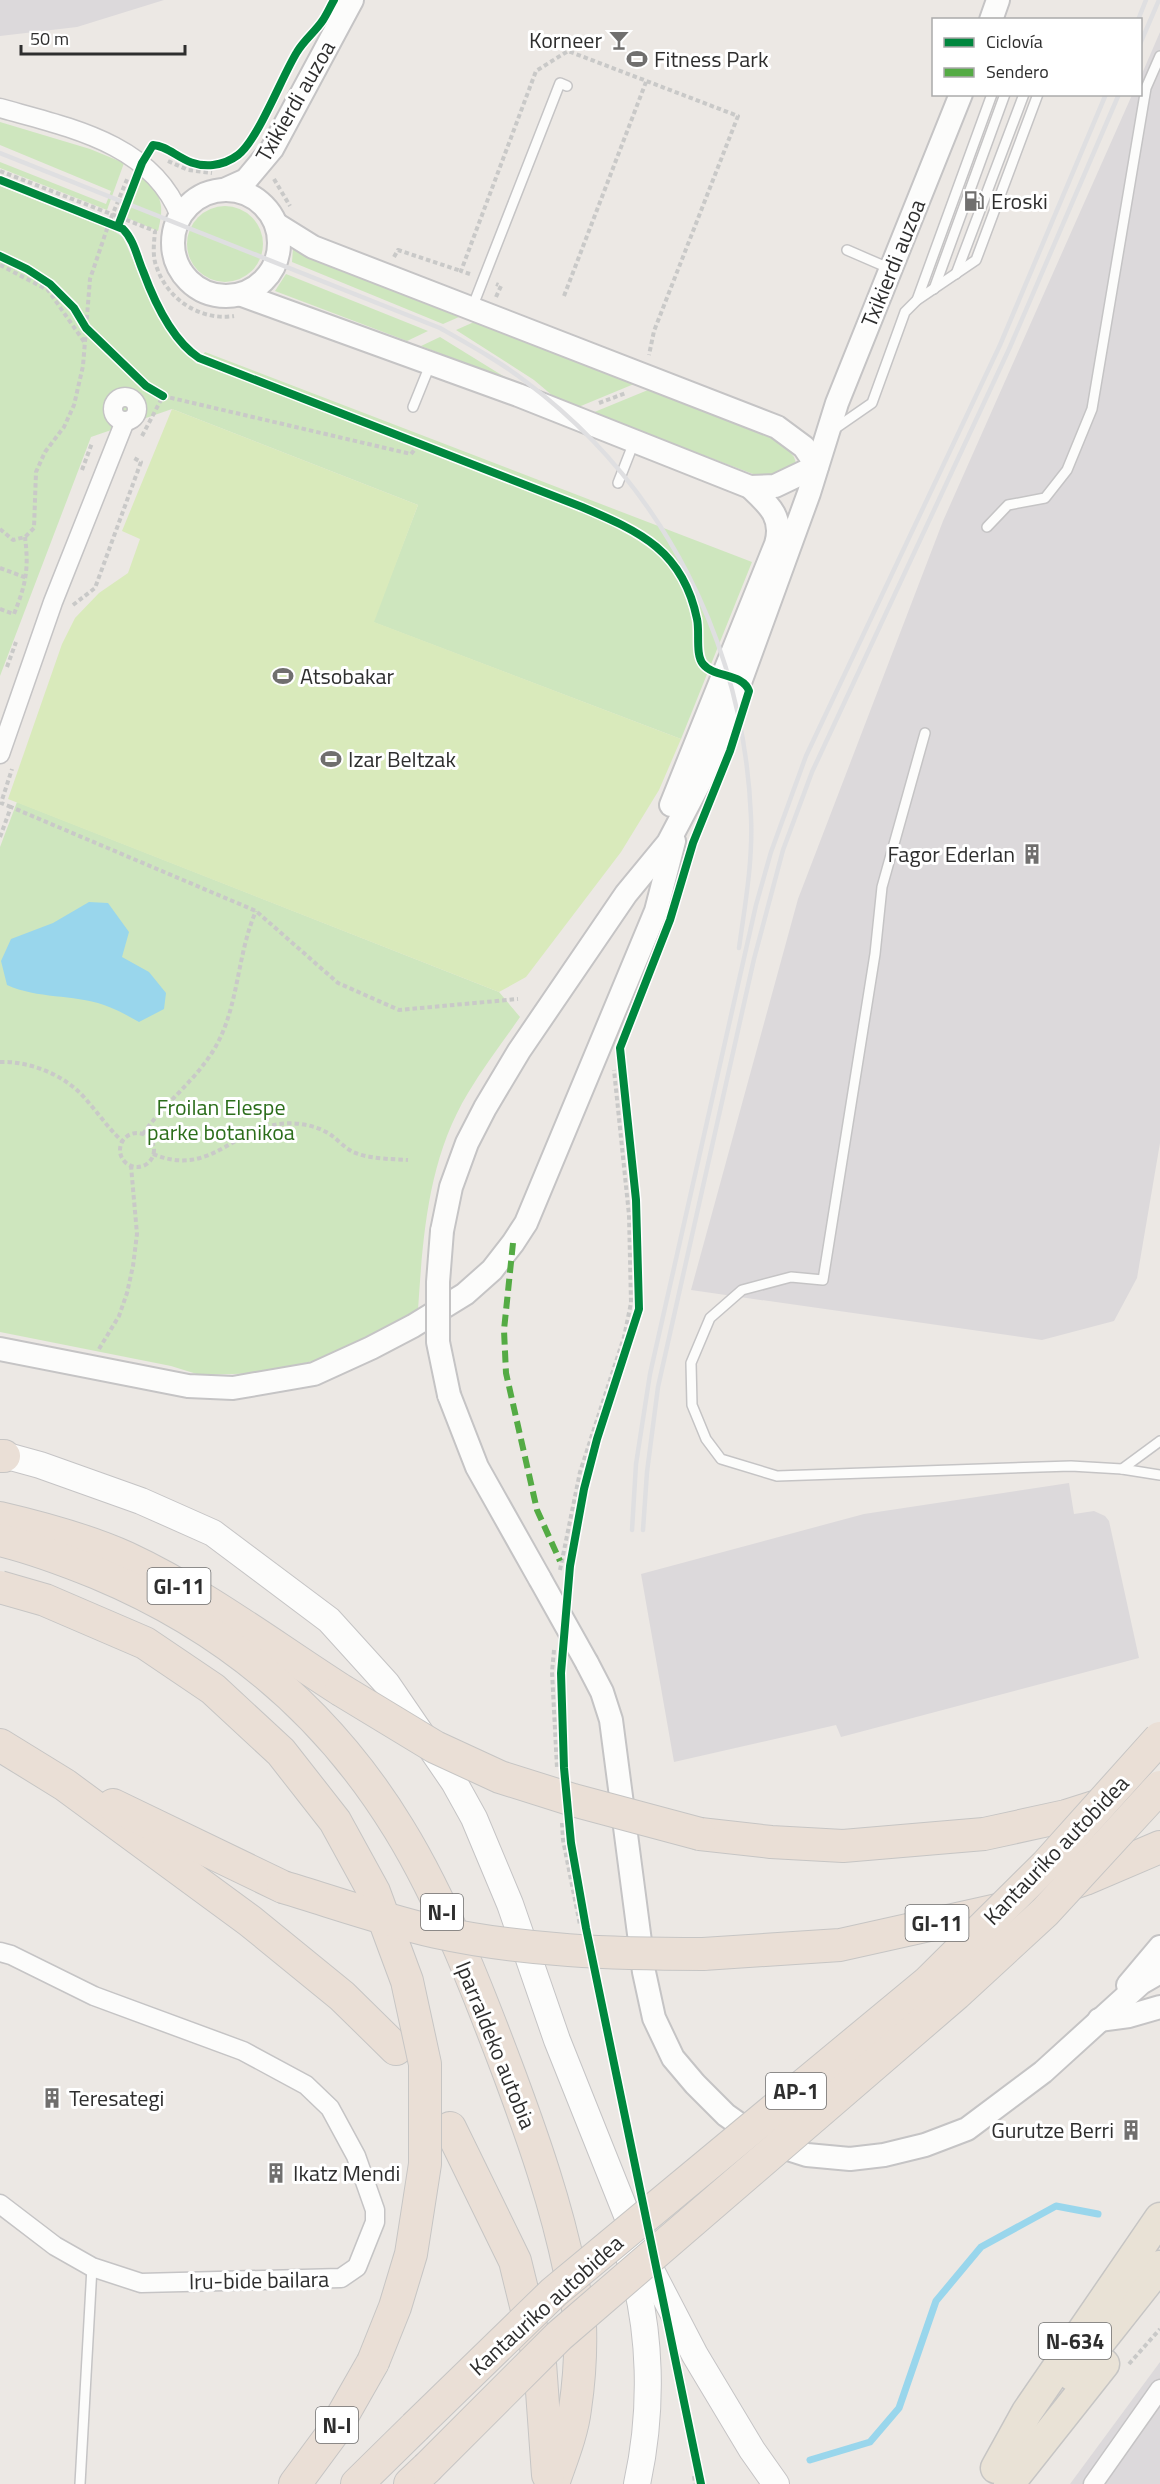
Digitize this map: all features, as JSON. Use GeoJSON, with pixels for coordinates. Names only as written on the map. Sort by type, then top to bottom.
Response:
{"type":"FeatureCollection","features":[{"type":"Feature","properties":{"kind":"highway","name":"GI-11"},"geometry":{"type":"LineString","coordinates":[[0,1518],[45,1528],[125,1557],[176,1584],[341,1690],[435,1747],[500,1777],[573,1800],[700,1834],[771,1842],[843,1846],[984,1834],[1066,1816],[1160,1787]]}},
{"type":"Feature","properties":{"kind":"highway","name":"Iparraldeko autobia"},"geometry":{"type":"LineString","coordinates":[[0,1540],[64,1559],[163,1603],[211,1632],[248,1659],[294,1699],[329,1734],[364,1777],[400,1830],[436,1898],[483,2007],[539,2155],[560,2220],[580,2323],[575,2412],[550,2480]]}},
{"type":"Feature","properties":{"kind":"highway","name":"N-I"},"geometry":{"type":"LineString","coordinates":[[0,1587],[45,1600],[145,1643],[213,1689],[281,1752],[335,1821],[374,1892],[406,1981],[424,2064],[425,2164],[411,2254],[395,2307],[373,2362],[332,2434],[295,2484]]}},
{"type":"Feature","properties":{"kind":"highway","name":"Kantauriko autobidea"},"geometry":{"type":"LineString","coordinates":[[357,2484],[554,2292],[928,1982],[1047,1864],[1160,1738]]}},
{"type":"Feature","properties":{"kind":"highway","name":"GI-11"},"geometry":{"type":"LineString","coordinates":[[0,1745],[65,1785],[135,1814],[283,1887],[435,1932],[521,1947],[602,1954],[703,1954],[840,1945],[997,1910],[1085,1880],[1160,1847]]}},
{"type":"Feature","properties":{"kind":"highway"},"geometry":{"type":"LineString","coordinates":[[65,1785],[250,1921],[342,1996],[396,2049]]}},
{"type":"Feature","properties":{"kind":"highway","name":"Kantauriko autobidea"},"geometry":{"type":"LineString","coordinates":[[418,2476],[559,2336],[956,1994],[1045,1912],[1160,1787]]}},
{"type":"Feature","properties":{"kind":"highway"},"geometry":{"type":"LineString","coordinates":[[450,2128],[515,2260],[540,2363],[550,2480]]}},
{"type":"Feature","properties":{"kind":"highway","name":"N-634"},"geometry":{"type":"LineString","coordinates":[[996,2480],[1027,2412],[1160,2218]]}},
{"type":"Feature","properties":{"kind":"highway","name":"N-634"},"geometry":{"type":"LineString","coordinates":[[996,2480],[1044,2413],[1160,2266]]}},
{"type":"Feature","properties":{"kind":"highway","name":"N-634"},"geometry":{"type":"LineString","coordinates":[[996,2480],[1068,2408],[1160,2300]]}},
{"type":"Feature","properties":{"kind":"main road"},"geometry":{"type":"LineString","coordinates":[[1,1455],[40,1465],[141,1501],[213,1533],[329,1620],[387,1684],[454,1782],[474,1818],[510,1904],[557,2040],[642,2253],[695,2355],[752,2450],[776,2484]]}},
{"type":"Feature","properties":{"kind":"main road"},"geometry":{"type":"LineString","coordinates":[[557,2040],[574,2105],[633,2269],[644,2323],[648,2360],[648,2395],[637,2484]]}},
{"type":"Feature","properties":{"kind":"street","name":"Txikierdi auzoa"},"geometry":{"type":"LineString","coordinates":[[226,189],[246,180],[273,148],[352,0]]}},
{"type":"Feature","properties":{"kind":"street"},"geometry":{"type":"LineString","coordinates":[[992,18],[998,0]]}},
{"type":"Feature","properties":{"kind":"street","name":"Txikierdi auzoa"},"geometry":{"type":"LineString","coordinates":[[677,828],[700,782],[738,688],[829,433],[837,404],[960,96]]}},
{"type":"Feature","properties":{"kind":"street"},"geometry":{"type":"LineString","coordinates":[[0,108],[65,127],[113,145],[142,163],[166,189],[180,216]]}},
{"type":"Feature","properties":{"kind":"street"},"geometry":{"type":"LineString","coordinates":[[242,305],[270,273],[278,257],[280,239],[276,224],[269,210],[244,192],[226,189],[208,192],[192,202],[180,216],[173,233],[173,251],[179,269],[190,283],[206,293],[224,297],[242,305],[431,363],[580,420],[750,487],[770,505],[776,514],[779,535],[776,544],[682,784],[635,868],[626,894]]}},
{"type":"Feature","properties":{"kind":"street"},"geometry":{"type":"LineString","coordinates":[[276,224],[313,247],[777,427],[804,447],[817,466],[775,486],[750,487]]}},
{"type":"Feature","properties":{"kind":"street"},"geometry":{"type":"LineString","coordinates":[[0,754],[53,602],[125,421]]}},
{"type":"Feature","properties":{"kind":"street"},"geometry":{"type":"LineString","coordinates":[[677,828],[654,862],[626,894],[519,1051],[485,1108],[467,1143],[451,1187],[442,1231],[438,1282],[438,1342],[449,1395],[477,1467],[550,1576],[587,1663],[602,1692],[611,1720],[644,1972],[654,2018],[673,2058],[726,2115],[764,2141],[807,2155],[850,2160],[925,2145],[967,2129],[1043,2072],[1142,1983],[1160,1972]]}},
{"type":"Feature","properties":{"kind":"street"},"geometry":{"type":"LineString","coordinates":[[0,1349],[188,1386],[233,1388],[314,1374],[413,1326],[465,1293],[492,1270],[526,1223],[656,911],[677,828]]}},
{"type":"Feature","properties":{"kind":"street"},"geometry":{"type":"LineString","coordinates":[[1099,2020],[1160,1947]]}},
{"type":"Feature","properties":{"kind":"street","name":"Iru-bide bailara"},"geometry":{"type":"LineString","coordinates":[[0,1952],[11,1955],[94,1996],[243,2051],[306,2085],[330,2108],[356,2156],[375,2210],[375,2222],[357,2267],[341,2278],[141,2283],[92,2266],[55,2246],[0,2204]]}},
{"type":"Feature","properties":{"kind":"street"},"geometry":{"type":"LineString","coordinates":[[1099,2020],[1129,2016],[1160,2007]]}},
{"type":"Feature","properties":{"kind":"street"},"geometry":{"type":"LineString","coordinates":[[1093,2484],[1160,2389]]}},
{"type":"Feature","properties":{"kind":"lane"},"geometry":{"type":"LineString","coordinates":[[987,527],[1008,505],[1045,498],[1067,471],[1092,409],[1146,88],[1160,56]]}},
{"type":"Feature","properties":{"kind":"lane"},"geometry":{"type":"LineString","coordinates":[[475,310],[484,279],[560,83],[567,86]]}},
{"type":"Feature","properties":{"kind":"lane"},"geometry":{"type":"LineString","coordinates":[[917,300],[991,96]]}},
{"type":"Feature","properties":{"kind":"lane"},"geometry":{"type":"LineString","coordinates":[[934,289],[1004,96]]}},
{"type":"Feature","properties":{"kind":"lane"},"geometry":{"type":"LineString","coordinates":[[956,274],[1022,96]]}},
{"type":"Feature","properties":{"kind":"lane"},"geometry":{"type":"LineString","coordinates":[[829,433],[873,403],[905,312],[917,300],[976,260],[1037,96]]}},
{"type":"Feature","properties":{"kind":"lane"},"geometry":{"type":"LineString","coordinates":[[847,250],[891,269]]}},
{"type":"Feature","properties":{"kind":"lane"},"geometry":{"type":"LineString","coordinates":[[413,407],[431,363]]}},
{"type":"Feature","properties":{"kind":"lane"},"geometry":{"type":"LineString","coordinates":[[618,483],[634,442]]}},
{"type":"Feature","properties":{"kind":"lane"},"geometry":{"type":"LineString","coordinates":[[925,733],[882,886],[875,954],[823,1280],[791,1277],[742,1290],[710,1318],[691,1363],[692,1405],[706,1439],[721,1459],[777,1476],[1071,1466],[1160,1474]]}},
{"type":"Feature","properties":{"kind":"lane"},"geometry":{"type":"LineString","coordinates":[[1122,1469],[1160,1441]]}},
{"type":"Feature","properties":{"kind":"lane"},"geometry":{"type":"LineString","coordinates":[[80,2484],[92,2266]]}},
{"type":"Feature","properties":{"kind":"path"},"geometry":{"type":"LineString","coordinates":[[475,310],[493,303],[501,286],[461,271],[536,71],[568,51],[738,116],[654,331],[646,375],[640,387],[585,408],[580,420]]}},
{"type":"Feature","properties":{"kind":"path"},"geometry":{"type":"LineString","coordinates":[[564,296],[646,82]]}},
{"type":"Feature","properties":{"kind":"path"},"geometry":{"type":"LineString","coordinates":[[0,180],[120,227],[121,217],[142,163],[153,145],[196,164],[219,164]]}},
{"type":"Feature","properties":{"kind":"path"},"geometry":{"type":"LineString","coordinates":[[0,171],[154,231],[156,267],[163,282],[174,296],[193,309],[210,316],[242,305]]}},
{"type":"Feature","properties":{"kind":"path"},"geometry":{"type":"LineString","coordinates":[[0,528],[13,540],[25,537],[34,528],[36,472],[45,452],[64,427],[80,385],[90,279],[112,214]]}},
{"type":"Feature","properties":{"kind":"path"},"geometry":{"type":"LineString","coordinates":[[0,256],[27,269],[50,284],[66,300]]}},
{"type":"Feature","properties":{"kind":"path"},"geometry":{"type":"LineString","coordinates":[[0,265],[48,290],[85,344]]}},
{"type":"Feature","properties":{"kind":"path"},"geometry":{"type":"LineString","coordinates":[[80,318],[93,334]]}},
{"type":"Feature","properties":{"kind":"path"},"geometry":{"type":"LineString","coordinates":[[155,391],[163,396],[411,454],[419,444]]}},
{"type":"Feature","properties":{"kind":"path"},"geometry":{"type":"LineString","coordinates":[[70,608],[95,588],[141,462],[132,457],[163,396]]}},
{"type":"Feature","properties":{"kind":"path"},"geometry":{"type":"LineString","coordinates":[[408,440],[430,448]]}},
{"type":"Feature","properties":{"kind":"path"},"geometry":{"type":"LineString","coordinates":[[0,609],[14,614],[27,578],[25,537]]}},
{"type":"Feature","properties":{"kind":"path"},"geometry":{"type":"LineString","coordinates":[[0,568],[27,578]]}},
{"type":"Feature","properties":{"kind":"path"},"geometry":{"type":"LineString","coordinates":[[0,837],[11,807],[256,911],[338,983],[399,1010],[518,999]]}},
{"type":"Feature","properties":{"kind":"path"},"geometry":{"type":"LineString","coordinates":[[143,1134],[165,1105],[201,1068],[215,1047],[224,1029],[248,928],[256,911]]}},
{"type":"Feature","properties":{"kind":"path"},"geometry":{"type":"LineString","coordinates":[[550,1576],[580,1472],[624,1337],[631,1304],[629,1215],[613,1061]]}},
{"type":"Feature","properties":{"kind":"path"},"geometry":{"type":"LineString","coordinates":[[0,1062],[36,1067],[61,1078],[81,1094],[107,1127],[122,1141]]}},
{"type":"Feature","properties":{"kind":"path"},"geometry":{"type":"LineString","coordinates":[[621,1068],[636,1200],[639,1309]]}},
{"type":"Feature","properties":{"kind":"path"},"geometry":{"type":"LineString","coordinates":[[153,1154],[168,1160],[203,1157],[223,1150],[256,1131],[273,1125],[292,1123],[313,1126],[329,1133],[353,1152],[372,1157],[408,1160]]}},
{"type":"Feature","properties":{"kind":"path"},"geometry":{"type":"LineString","coordinates":[[131,1134],[143,1134],[151,1142],[153,1154],[147,1163],[131,1166],[120,1154],[122,1141],[131,1134]]}},
{"type":"Feature","properties":{"kind":"path"},"geometry":{"type":"LineString","coordinates":[[94,1357],[118,1316],[127,1293],[133,1266],[137,1234],[131,1166]]}},
{"type":"Feature","properties":{"kind":"path"},"geometry":{"type":"LineString","coordinates":[[570,1566],[594,1449],[638,1318]]}},
{"type":"Feature","properties":{"kind":"path"},"geometry":{"type":"LineString","coordinates":[[555,1639],[552,1672],[561,1770]]}},
{"type":"Feature","properties":{"kind":"path"},"geometry":{"type":"LineString","coordinates":[[561,1770],[562,1649]]}},
{"type":"Feature","properties":{"kind":"path"},"geometry":{"type":"LineString","coordinates":[[561,1812],[563,1840],[583,1927]]}},
{"type":"Feature","properties":{"kind":"path"},"geometry":{"type":"LineString","coordinates":[[569,1821],[583,1927]]}},
{"type":"Feature","properties":{"kind":"path"},"geometry":{"type":"LineString","coordinates":[[695,2484],[697,2474]]}},
{"type":"Feature","properties":{"kind":"path"},"geometry":{"type":"LineString","coordinates":[[697,2474],[701,2484]]}},
{"type":"Feature","properties":{"kind":"shaded area"},"geometry":{"type":"Polygon","coordinates":[[[0,0],[164,0],[77,27],[0,36],[0,0]]]}},
{"type":"Feature","properties":{"kind":"shaded area","name":"Fagor Ederlan"},"geometry":{"type":"Polygon","coordinates":[[[1160,32],[1160,1143],[1137,1278],[1114,1321],[1042,1340],[691,1290],[798,899],[943,521],[1132,96],[1142,96],[1142,74],[1160,32]]]}},
{"type":"Feature","properties":{"kind":"shaded area"},"geometry":{"type":"Polygon","coordinates":[[[1069,1483],[1074,1514],[1094,1511],[1105,1516],[1109,1521],[1139,1658],[841,1737],[836,1725],[674,1762],[641,1574],[864,1514],[1069,1483]]]}},
{"type":"Feature","properties":{"kind":"shaded area"},"geometry":{"type":"Polygon","coordinates":[[[1160,2362],[1160,2484],[1070,2484],[1160,2362]]]}},
{"type":"Feature","properties":{"kind":"green space"},"geometry":{"type":"Polygon","coordinates":[[[0,122],[90,149],[124,163],[107,210],[0,168],[0,162],[106,204],[111,191],[0,145],[0,122]]]}},
{"type":"Feature","properties":{"kind":"green space"},"geometry":{"type":"Polygon","coordinates":[[[141,174],[160,200],[161,213],[158,231],[125,217],[141,174]]]}},
{"type":"Feature","properties":{"kind":"green space"},"geometry":{"type":"Polygon","coordinates":[[[0,186],[112,230],[123,237],[156,313],[174,341],[197,364],[205,352],[752,562],[681,739],[373,622],[418,505],[172,409],[91,437],[0,676],[0,186]]]}},
{"type":"Feature","properties":{"kind":"green space"},"geometry":{"type":"Polygon","coordinates":[[[218,206],[232,206],[246,212],[257,223],[263,237],[260,259],[252,271],[232,282],[218,282],[204,276],[193,265],[187,251],[187,237],[193,223],[204,212],[218,206]]]}},
{"type":"Feature","properties":{"kind":"green space"},"geometry":{"type":"Polygon","coordinates":[[[293,248],[342,271],[459,317],[443,324],[292,262],[293,248]]]}},
{"type":"Feature","properties":{"kind":"green space"},"geometry":{"type":"Polygon","coordinates":[[[286,274],[428,331],[407,341],[275,291],[286,274]]]}},
{"type":"Feature","properties":{"kind":"green space"},"geometry":{"type":"Polygon","coordinates":[[[474,322],[634,384],[576,408],[560,402],[534,380],[456,330],[474,322]]]}},
{"type":"Feature","properties":{"kind":"green space"},"geometry":{"type":"Polygon","coordinates":[[[440,337],[513,382],[421,346],[440,337]]]}},
{"type":"Feature","properties":{"kind":"green space"},"geometry":{"type":"Polygon","coordinates":[[[648,390],[780,440],[796,463],[774,477],[761,477],[592,413],[648,390]]]}},
{"type":"Feature","properties":{"kind":"green space","name":"Atsobakar"},"geometry":{"type":"Polygon","coordinates":[[[172,409],[418,505],[374,622],[681,739],[659,790],[621,852],[526,977],[499,992],[8,799],[62,644],[75,618],[99,593],[128,573],[140,539],[122,531],[172,409]]]}},
{"type":"Feature","properties":{"kind":"green space","name":"Froilan Elespe parke botanikoa"},"geometry":{"type":"Polygon","coordinates":[[[17,802],[499,992],[520,1017],[468,1093],[444,1144],[425,1226],[418,1310],[345,1349],[317,1360],[264,1373],[200,1375],[171,1366],[0,1332],[0,847],[17,802]]]}},
{"type":"Feature","properties":{"kind":"water"},"geometry":{"type":"Polygon","coordinates":[[[89,902],[108,903],[129,932],[122,957],[149,972],[166,993],[164,1009],[139,1022],[104,1005],[31,992],[7,985],[1,961],[11,939],[53,923],[89,902]]]}},
{"type":"Feature","properties":{"kind":"waterway"},"geometry":{"type":"LineString","coordinates":[[810,2460],[870,2442],[899,2408],[936,2301],[981,2247],[1056,2206],[1098,2214]]}},
{"type":"Feature","properties":{"kind":"railway"},"geometry":{"type":"LineString","coordinates":[[1139,18],[1146,0]]}},
{"type":"Feature","properties":{"kind":"railway"},"geometry":{"type":"LineString","coordinates":[[1142,39],[1159,0]]}},
{"type":"Feature","properties":{"kind":"railway"},"geometry":{"type":"LineString","coordinates":[[632,1530],[636,1464],[650,1374],[756,905],[771,852],[806,756],[1000,345],[1105,96]]}},
{"type":"Feature","properties":{"kind":"railway"},"geometry":{"type":"LineString","coordinates":[[643,1530],[647,1472],[658,1387],[754,959],[783,850],[812,772],[1010,347],[1118,96]]}},
{"type":"Feature","properties":{"kind":"railway"},"geometry":{"type":"LineString","coordinates":[[0,153],[440,328],[495,360],[525,381],[574,423],[618,469],[656,519],[688,574],[713,631],[732,691],[745,753],[751,817],[750,866],[739,948]]}},
{"type":"Feature","properties":{"kind":"marked path"},"geometry":{"type":"LineString","coordinates":[[513,1243],[504,1330],[506,1373],[537,1510],[560,1561]]}},
{"type":"Feature","properties":{"kind":"cycle path"},"geometry":{"type":"LineString","coordinates":[[118,226],[142,163],[153,145],[203,165],[226,162],[246,147],[262,122],[297,52],[323,20],[334,0]]}},
{"type":"Feature","properties":{"kind":"cycle path"},"geometry":{"type":"LineString","coordinates":[[0,180],[123,229],[133,243],[165,319],[180,341],[199,358],[582,507],[641,535],[670,560],[681,576],[697,619],[698,649],[703,664],[714,672],[741,681],[749,691],[730,751],[693,843],[670,920],[620,1048],[636,1200],[639,1309],[597,1439],[584,1489],[570,1566],[561,1673],[564,1768],[571,1843],[586,1928],[701,2484]]}},
{"type":"Feature","properties":{"kind":"cycle path"},"geometry":{"type":"LineString","coordinates":[[0,256],[27,269],[50,284],[74,308],[86,328],[146,386],[163,396]]}},
{"type":"Feature","properties":{"kind":"place","name":"Korneer"},"geometry":{"type":"Point","coordinates":[619,40]}},
{"type":"Feature","properties":{"kind":"place","name":"Fitness Park"},"geometry":{"type":"Point","coordinates":[637,59]}},
{"type":"Feature","properties":{"kind":"place","name":"Eroski"},"geometry":{"type":"Point","coordinates":[974,201]}},
{"type":"Feature","properties":{"kind":"place","name":"Atsobakar"},"geometry":{"type":"Point","coordinates":[283,676]}},
{"type":"Feature","properties":{"kind":"place","name":"Izar Beltzak"},"geometry":{"type":"Point","coordinates":[331,759]}},
{"type":"Feature","properties":{"kind":"place","name":"Fagor Ederlan"},"geometry":{"type":"Point","coordinates":[1032,854]}},
{"type":"Feature","properties":{"kind":"place","name":"Teresategi"},"geometry":{"type":"Point","coordinates":[52,2098]}},
{"type":"Feature","properties":{"kind":"place","name":"Gurutze Berri"},"geometry":{"type":"Point","coordinates":[1131,2130]}},
{"type":"Feature","properties":{"kind":"place","name":"Ikatz Mendi"},"geometry":{"type":"Point","coordinates":[276,2173]}}]}
